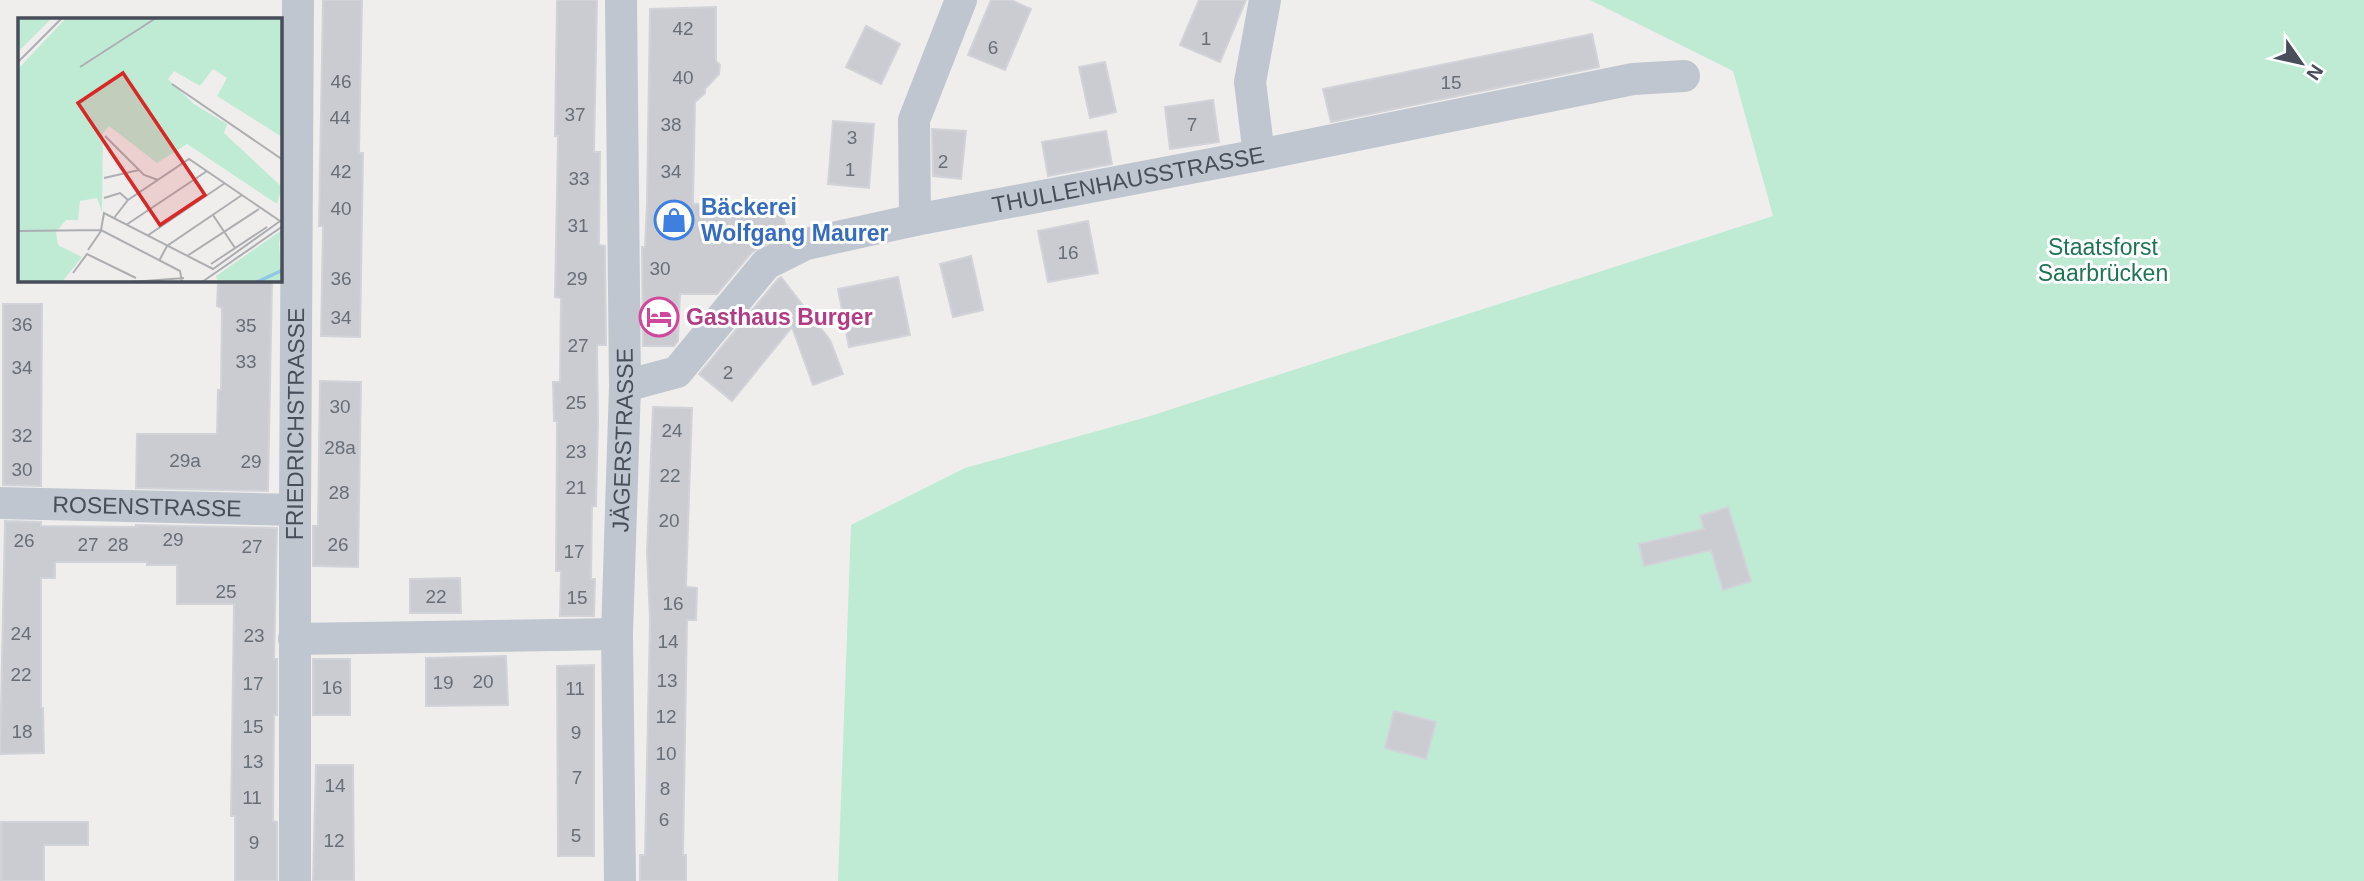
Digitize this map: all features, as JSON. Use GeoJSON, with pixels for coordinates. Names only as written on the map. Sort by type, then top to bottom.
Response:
{"type":"FeatureCollection","features":[{"type":"Feature","properties":{"kind":"street","name":"FRIEDRICHSTRASSE"},"geometry":{"type":"LineString","coordinates":[[295,881],[298,0]]}},
{"type":"Feature","properties":{"kind":"street","name":"JÄGERSTRASSE"},"geometry":{"type":"LineString","coordinates":[[620,881],[617,634],[625,386],[621,0]]}},
{"type":"Feature","properties":{"kind":"street"},"geometry":{"type":"LineString","coordinates":[[915,220],[914,120],[961,0]]}},
{"type":"Feature","properties":{"kind":"street"},"geometry":{"type":"LineString","coordinates":[[1259,155],[1250,82],[1265,0]]}},
{"type":"Feature","properties":{"kind":"street","name":"THULLENHAUSSTRASSE"},"geometry":{"type":"LineString","coordinates":[[625,386],[677,372],[766,264],[806,244],[915,220],[1259,155],[1633,79],[1684,76]]}},
{"type":"Feature","properties":{"kind":"street","name":"ROSENSTRASSE"},"geometry":{"type":"LineString","coordinates":[[0,503],[295,510]]}},
{"type":"Feature","properties":{"kind":"street"},"geometry":{"type":"LineString","coordinates":[[294,639],[617,634]]}},
{"type":"Feature","properties":{"kind":"green space","name":"Staatsforst Saarbrücken"},"geometry":{"type":"Polygon","coordinates":[[[1590,0],[2364,0],[2364,881],[838,881],[851,525],[965,468],[1147,417],[1773,216],[1733,71],[1590,0]]]}},
{"type":"Feature","properties":{"kind":"building"},"geometry":{"type":"Polygon","coordinates":[[[323,0],[362,0],[360,337],[321,336],[323,226],[319,226],[323,0]]]}},
{"type":"Feature","properties":{"kind":"building"},"geometry":{"type":"Polygon","coordinates":[[[557,0],[597,0],[594,152],[600,152],[599,245],[605,246],[606,345],[597,345],[596,506],[592,506],[591,579],[595,579],[594,616],[560,616],[561,571],[556,571],[557,421],[554,421],[553,382],[560,382],[561,298],[555,297],[557,0]]]}},
{"type":"Feature","properties":{"kind":"building"},"geometry":{"type":"Polygon","coordinates":[[[991,0],[1011,0],[1031,9],[1005,70],[968,55],[991,0]]]}},
{"type":"Feature","properties":{"kind":"building"},"geometry":{"type":"Polygon","coordinates":[[[1199,0],[1246,0],[1220,62],[1180,45],[1199,0]]]}},
{"type":"Feature","properties":{"kind":"building"},"geometry":{"type":"Polygon","coordinates":[[[716,7],[716,61],[720,65],[719,74],[695,102],[693,204],[779,203],[788,233],[752,252],[717,294],[680,294],[678,341],[674,346],[643,346],[642,247],[645,247],[647,203],[650,9],[716,7]]]}},
{"type":"Feature","properties":{"kind":"building"},"geometry":{"type":"Polygon","coordinates":[[[866,26],[900,44],[881,84],[846,67],[866,26]]]}},
{"type":"Feature","properties":{"kind":"building"},"geometry":{"type":"Polygon","coordinates":[[[1592,34],[1599,67],[1331,122],[1323,89],[1592,34]]]}},
{"type":"Feature","properties":{"kind":"building"},"geometry":{"type":"Polygon","coordinates":[[[1105,62],[1116,112],[1090,118],[1079,67],[1105,62]]]}},
{"type":"Feature","properties":{"kind":"building"},"geometry":{"type":"Polygon","coordinates":[[[1213,100],[1219,142],[1170,149],[1165,107],[1213,100]]]}},
{"type":"Feature","properties":{"kind":"building"},"geometry":{"type":"Polygon","coordinates":[[[833,121],[874,124],[869,188],[828,184],[833,121]]]}},
{"type":"Feature","properties":{"kind":"building"},"geometry":{"type":"Polygon","coordinates":[[[932,129],[966,131],[961,179],[933,176],[932,129]]]}},
{"type":"Feature","properties":{"kind":"building"},"geometry":{"type":"Polygon","coordinates":[[[1106,131],[1112,164],[1048,176],[1042,142],[1106,131]]]}},
{"type":"Feature","properties":{"kind":"building"},"geometry":{"type":"Polygon","coordinates":[[[1088,221],[1098,273],[1048,282],[1038,231],[1088,221]]]}},
{"type":"Feature","properties":{"kind":"building"},"geometry":{"type":"Polygon","coordinates":[[[971,256],[983,310],[953,317],[940,264],[971,256]]]}},
{"type":"Feature","properties":{"kind":"building"},"geometry":{"type":"Polygon","coordinates":[[[781,277],[830,340],[843,374],[813,385],[792,327],[732,401],[699,374],[781,277]]]}},
{"type":"Feature","properties":{"kind":"building"},"geometry":{"type":"Polygon","coordinates":[[[898,277],[910,335],[849,347],[838,289],[898,277]]]}},
{"type":"Feature","properties":{"kind":"building"},"geometry":{"type":"Polygon","coordinates":[[[218,282],[272,282],[268,491],[136,488],[137,434],[217,434],[218,390],[221,390],[222,308],[217,306],[218,282]]]}},
{"type":"Feature","properties":{"kind":"building"},"geometry":{"type":"Polygon","coordinates":[[[3,304],[42,304],[41,486],[3,485],[3,304]]]}},
{"type":"Feature","properties":{"kind":"building"},"geometry":{"type":"Polygon","coordinates":[[[320,381],[361,382],[358,567],[313,566],[313,526],[318,526],[320,381]]]}},
{"type":"Feature","properties":{"kind":"building"},"geometry":{"type":"Polygon","coordinates":[[[653,407],[692,408],[686,585],[697,588],[696,620],[687,620],[683,855],[686,855],[686,881],[640,881],[640,855],[645,855],[650,620],[647,552],[653,407]]]}},
{"type":"Feature","properties":{"kind":"building"},"geometry":{"type":"Polygon","coordinates":[[[1728,507],[1751,581],[1723,590],[1711,550],[1644,566],[1639,544],[1704,529],[1700,516],[1728,507]]]}},
{"type":"Feature","properties":{"kind":"building"},"geometry":{"type":"Polygon","coordinates":[[[5,521],[41,522],[41,526],[277,528],[274,659],[277,659],[277,715],[274,715],[273,821],[277,822],[277,881],[235,881],[235,816],[231,816],[234,604],[177,604],[177,565],[147,565],[147,562],[55,562],[55,578],[41,578],[41,708],[44,753],[0,754],[5,521]]]}},
{"type":"Feature","properties":{"kind":"building"},"geometry":{"type":"Polygon","coordinates":[[[460,578],[461,613],[410,613],[410,579],[460,578]]]}},
{"type":"Feature","properties":{"kind":"building"},"geometry":{"type":"Polygon","coordinates":[[[506,656],[508,705],[426,706],[426,658],[506,656]]]}},
{"type":"Feature","properties":{"kind":"building"},"geometry":{"type":"Polygon","coordinates":[[[313,659],[350,659],[350,715],[313,715],[313,659]]]}},
{"type":"Feature","properties":{"kind":"building"},"geometry":{"type":"Polygon","coordinates":[[[594,665],[594,856],[558,856],[557,666],[594,665]]]}},
{"type":"Feature","properties":{"kind":"building"},"geometry":{"type":"Polygon","coordinates":[[[1394,711],[1436,722],[1426,759],[1385,748],[1394,711]]]}},
{"type":"Feature","properties":{"kind":"building"},"geometry":{"type":"Polygon","coordinates":[[[316,765],[353,765],[354,881],[313,881],[316,765]]]}},
{"type":"Feature","properties":{"kind":"building"},"geometry":{"type":"Polygon","coordinates":[[[1,822],[88,822],[88,845],[44,845],[44,881],[1,881],[1,822]]]}},
{"type":"Feature","properties":{"kind":"place","name":"Bäckerei Wolfgang Maurer"},"geometry":{"type":"Point","coordinates":[674,220]}},
{"type":"Feature","properties":{"kind":"place","name":"Gasthaus Burger"},"geometry":{"type":"Point","coordinates":[659,317]}}]}
